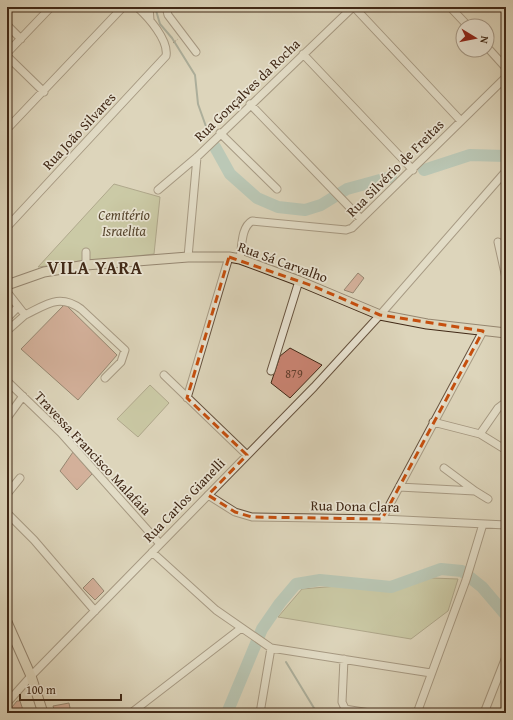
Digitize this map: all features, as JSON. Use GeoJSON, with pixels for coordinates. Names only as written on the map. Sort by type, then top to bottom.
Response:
{"type":"FeatureCollection","features":[{"type":"Feature","properties":{"kind":"main road","name":"Rua Sá Carvalho"},"geometry":{"type":"LineString","coordinates":[[7,285],[44,272],[86,265],[188,257],[229,257],[240,259],[299,281],[380,316],[428,324],[506,333]]}},
{"type":"Feature","properties":{"kind":"main road"},"geometry":{"type":"LineString","coordinates":[[7,622],[31,676],[43,713]]}},
{"type":"Feature","properties":{"kind":"street"},"geometry":{"type":"LineString","coordinates":[[7,53],[51,7]]}},
{"type":"Feature","properties":{"kind":"street"},"geometry":{"type":"LineString","coordinates":[[7,129],[44,92],[123,7]]}},
{"type":"Feature","properties":{"kind":"street"},"geometry":{"type":"LineString","coordinates":[[137,7],[150,20],[167,50]]}},
{"type":"Feature","properties":{"kind":"street"},"geometry":{"type":"LineString","coordinates":[[149,7],[150,20]]}},
{"type":"Feature","properties":{"kind":"street"},"geometry":{"type":"LineString","coordinates":[[166,7],[168,15],[196,52]]}},
{"type":"Feature","properties":{"kind":"street"},"geometry":{"type":"LineString","coordinates":[[353,7],[461,121]]}},
{"type":"Feature","properties":{"kind":"street","name":"Rua Gonçalves da Rocha"},"geometry":{"type":"LineString","coordinates":[[158,190],[197,157],[302,54],[353,7]]}},
{"type":"Feature","properties":{"kind":"street"},"geometry":{"type":"LineString","coordinates":[[450,7],[460,18]]}},
{"type":"Feature","properties":{"kind":"street"},"geometry":{"type":"LineString","coordinates":[[7,25],[21,39]]}},
{"type":"Feature","properties":{"kind":"street","name":"Rua João Silvares"},"geometry":{"type":"LineString","coordinates":[[7,227],[166,56],[167,50]]}},
{"type":"Feature","properties":{"kind":"street"},"geometry":{"type":"LineString","coordinates":[[302,54],[413,170]]}},
{"type":"Feature","properties":{"kind":"street"},"geometry":{"type":"LineString","coordinates":[[7,56],[44,92]]}},
{"type":"Feature","properties":{"kind":"street"},"geometry":{"type":"LineString","coordinates":[[495,56],[506,68]]}},
{"type":"Feature","properties":{"kind":"street","name":"Rua Silvério de Freitas"},"geometry":{"type":"LineString","coordinates":[[240,259],[244,230],[248,223],[252,221],[348,230],[413,170],[506,77]]}},
{"type":"Feature","properties":{"kind":"street"},"geometry":{"type":"LineString","coordinates":[[250,104],[361,219]]}},
{"type":"Feature","properties":{"kind":"street"},"geometry":{"type":"LineString","coordinates":[[220,133],[277,189]]}},
{"type":"Feature","properties":{"kind":"street"},"geometry":{"type":"LineString","coordinates":[[188,257],[197,157]]}},
{"type":"Feature","properties":{"kind":"street","name":"Rua Carlos Gianelli"},"geometry":{"type":"LineString","coordinates":[[7,703],[31,676],[247,455],[380,316],[506,172]]}},
{"type":"Feature","properties":{"kind":"street"},"geometry":{"type":"LineString","coordinates":[[498,242],[506,278]]}},
{"type":"Feature","properties":{"kind":"street"},"geometry":{"type":"LineString","coordinates":[[86,252],[86,265]]}},
{"type":"Feature","properties":{"kind":"street"},"geometry":{"type":"LineString","coordinates":[[187,398],[229,257]]}},
{"type":"Feature","properties":{"kind":"street"},"geometry":{"type":"LineString","coordinates":[[272,371],[299,281]]}},
{"type":"Feature","properties":{"kind":"street"},"geometry":{"type":"LineString","coordinates":[[7,292],[25,315]]}},
{"type":"Feature","properties":{"kind":"street"},"geometry":{"type":"LineString","coordinates":[[8,330],[25,315],[57,300],[73,304],[125,350],[124,357],[121,362],[105,378]]}},
{"type":"Feature","properties":{"kind":"street"},"geometry":{"type":"LineString","coordinates":[[7,318],[18,307]]}},
{"type":"Feature","properties":{"kind":"street"},"geometry":{"type":"LineString","coordinates":[[382,519],[482,331]]}},
{"type":"Feature","properties":{"kind":"street"},"geometry":{"type":"LineString","coordinates":[[164,376],[247,455]]}},
{"type":"Feature","properties":{"kind":"street","name":"Travessa Francisco Malafaia"},"geometry":{"type":"LineString","coordinates":[[7,381],[61,433],[160,544]]}},
{"type":"Feature","properties":{"kind":"street"},"geometry":{"type":"LineString","coordinates":[[7,418],[23,396]]}},
{"type":"Feature","properties":{"kind":"street"},"geometry":{"type":"LineString","coordinates":[[480,434],[498,408],[506,402]]}},
{"type":"Feature","properties":{"kind":"street"},"geometry":{"type":"LineString","coordinates":[[433,422],[480,434],[506,450]]}},
{"type":"Feature","properties":{"kind":"street"},"geometry":{"type":"LineString","coordinates":[[444,468],[475,492],[488,499]]}},
{"type":"Feature","properties":{"kind":"street"},"geometry":{"type":"LineString","coordinates":[[7,494],[20,478]]}},
{"type":"Feature","properties":{"kind":"street"},"geometry":{"type":"LineString","coordinates":[[399,487],[475,492]]}},
{"type":"Feature","properties":{"kind":"street","name":"Rua Dona Clara"},"geometry":{"type":"LineString","coordinates":[[208,495],[235,512],[252,517],[382,519],[506,525]]}},
{"type":"Feature","properties":{"kind":"street"},"geometry":{"type":"LineString","coordinates":[[7,513],[34,540],[95,611]]}},
{"type":"Feature","properties":{"kind":"street"},"geometry":{"type":"LineString","coordinates":[[417,713],[466,580],[483,524]]}},
{"type":"Feature","properties":{"kind":"street"},"geometry":{"type":"LineString","coordinates":[[152,552],[216,610],[240,629],[268,647],[431,673]]}},
{"type":"Feature","properties":{"kind":"street"},"geometry":{"type":"LineString","coordinates":[[131,713],[240,629]]}},
{"type":"Feature","properties":{"kind":"street"},"geometry":{"type":"LineString","coordinates":[[260,713],[268,647]]}},
{"type":"Feature","properties":{"kind":"street"},"geometry":{"type":"LineString","coordinates":[[484,713],[506,657]]}},
{"type":"Feature","properties":{"kind":"street"},"geometry":{"type":"LineString","coordinates":[[344,659],[342,702],[345,711],[370,713]]}},
{"type":"Feature","properties":{"kind":"path"},"geometry":{"type":"LineString","coordinates":[[167,50],[184,35]]}},
{"type":"Feature","properties":{"kind":"highlighted area"},"geometry":{"type":"Polygon","coordinates":[[[229,257],[313,286],[380,315],[483,331],[382,519],[252,517],[235,512],[208,495],[247,455],[187,398],[229,257]]]}},
{"type":"Feature","properties":{"kind":"green space","name":"Cemitério Israelita"},"geometry":{"type":"Polygon","coordinates":[[[114,184],[160,197],[154,254],[38,267],[114,184]]]}},
{"type":"Feature","properties":{"kind":"green space"},"geometry":{"type":"Polygon","coordinates":[[[150,385],[169,403],[138,437],[117,419],[150,385]]]}},
{"type":"Feature","properties":{"kind":"green space"},"geometry":{"type":"Polygon","coordinates":[[[432,578],[458,579],[448,611],[411,639],[278,617],[302,589],[432,578]]]}},
{"type":"Feature","properties":{"kind":"building"},"geometry":{"type":"Polygon","coordinates":[[[358,273],[364,278],[353,293],[344,290],[358,273]]]}},
{"type":"Feature","properties":{"kind":"building"},"geometry":{"type":"Polygon","coordinates":[[[65,304],[117,355],[78,400],[21,349],[65,304]]]}},
{"type":"Feature","properties":{"kind":"building"},"geometry":{"type":"Polygon","coordinates":[[[290,348],[322,365],[290,398],[271,383],[280,356],[290,348]]]}},
{"type":"Feature","properties":{"kind":"building"},"geometry":{"type":"Polygon","coordinates":[[[73,452],[92,474],[77,490],[60,471],[73,452]]]}},
{"type":"Feature","properties":{"kind":"building"},"geometry":{"type":"Polygon","coordinates":[[[93,578],[104,591],[95,600],[83,588],[93,578]]]}},
{"type":"Feature","properties":{"kind":"building"},"geometry":{"type":"Polygon","coordinates":[[[17,701],[20,701],[24,713],[7,713],[17,701]]]}},
{"type":"Feature","properties":{"kind":"building"},"geometry":{"type":"Polygon","coordinates":[[[69,703],[71,713],[55,713],[53,706],[69,703]]]}},
{"type":"Feature","properties":{"kind":"waterway"},"geometry":{"type":"LineString","coordinates":[[155,7],[160,24],[172,38],[195,75],[198,104],[209,135]]}},
{"type":"Feature","properties":{"kind":"waterway"},"geometry":{"type":"LineString","coordinates":[[215,147],[230,174],[257,198],[278,207],[305,210],[321,205],[347,189],[391,177]]}},
{"type":"Feature","properties":{"kind":"waterway"},"geometry":{"type":"LineString","coordinates":[[424,170],[470,155],[506,156]]}},
{"type":"Feature","properties":{"kind":"waterway"},"geometry":{"type":"LineString","coordinates":[[227,713],[262,629],[280,603],[296,584],[320,580],[391,587],[441,569],[462,571],[482,587],[506,615]]}},
{"type":"Feature","properties":{"kind":"waterway"},"geometry":{"type":"LineString","coordinates":[[264,626],[267,630]]}},
{"type":"Feature","properties":{"kind":"waterway"},"geometry":{"type":"LineString","coordinates":[[286,662],[317,713]]}},
{"type":"Feature","properties":{"kind":"district","name":"VILA YARA"},"geometry":{"type":"Point","coordinates":[95,268]}}]}
